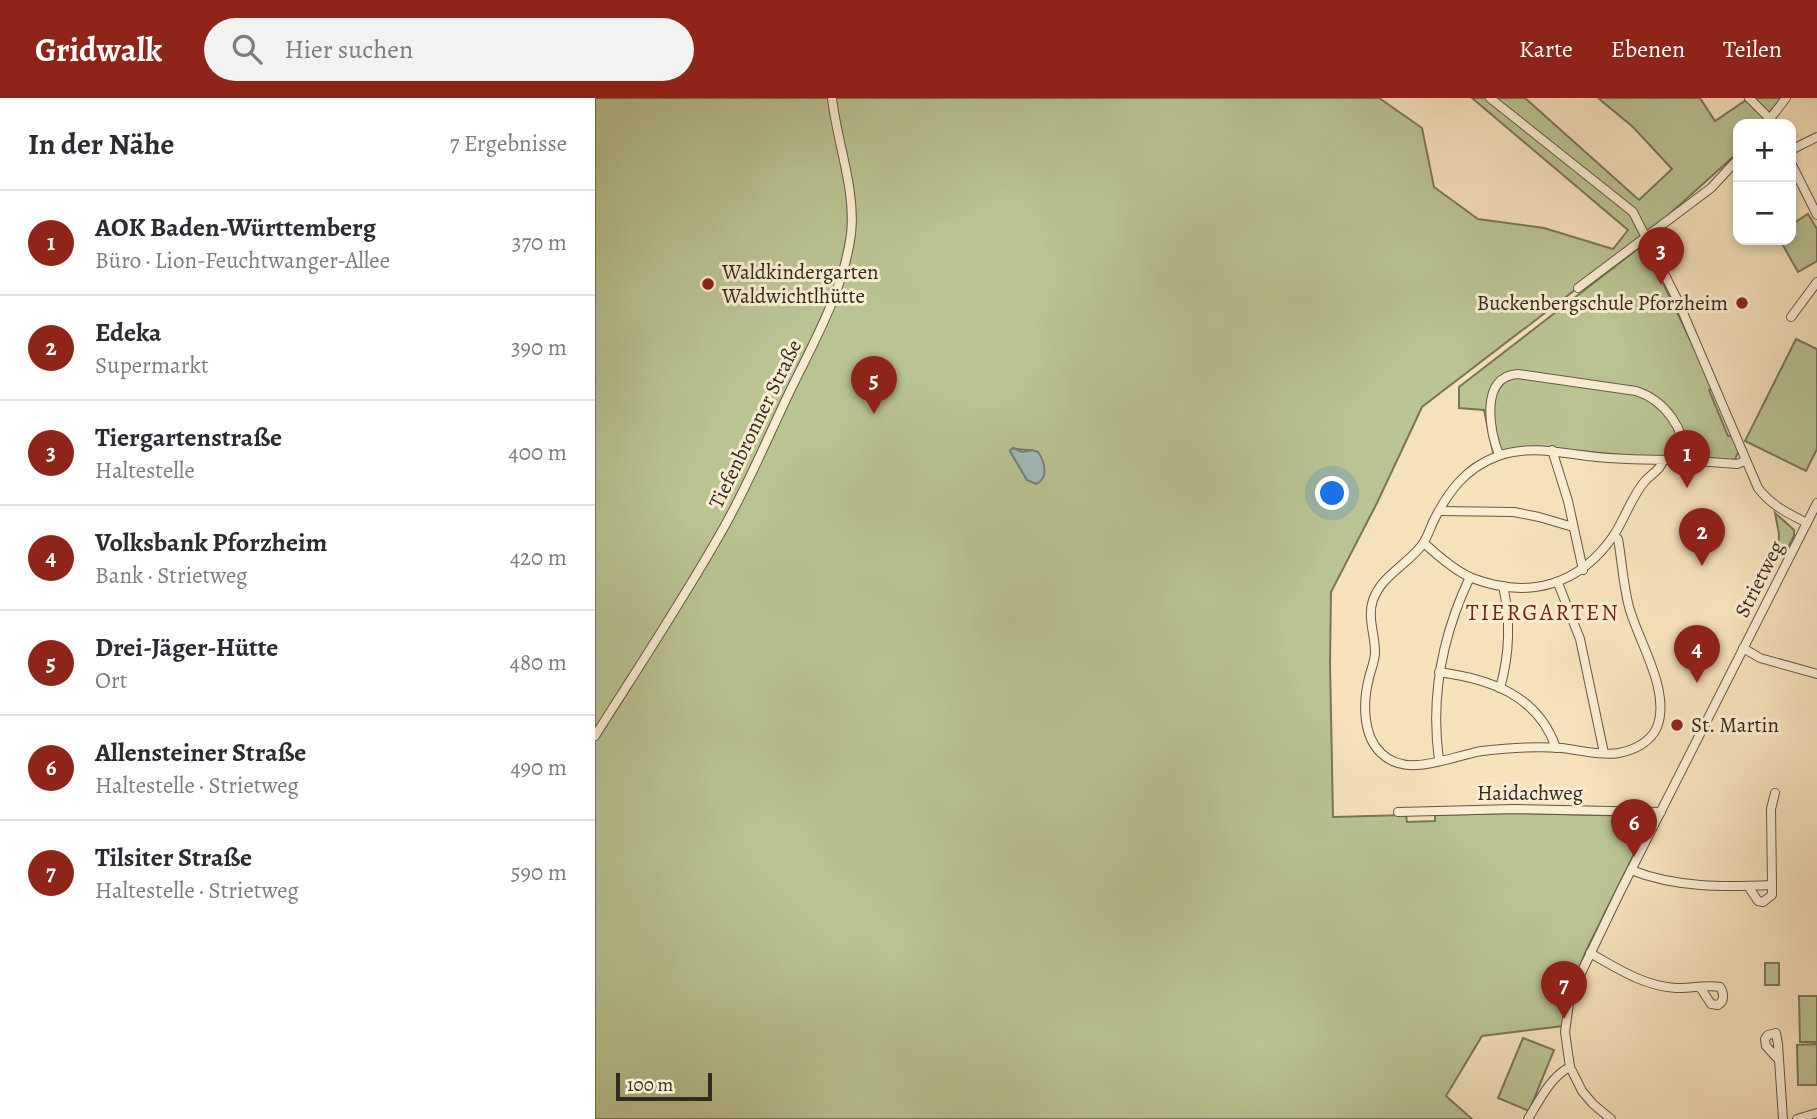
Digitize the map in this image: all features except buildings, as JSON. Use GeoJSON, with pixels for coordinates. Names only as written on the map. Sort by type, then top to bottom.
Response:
{"type":"FeatureCollection","features":[{"type":"Feature","properties":{"kind":"street","name":"Tiefenbronner Straße"},"geometry":{"type":"LineString","coordinates":[[595,736],[724,528],[819,332],[836,289],[847,255],[852,216],[832,98]]}},
{"type":"Feature","properties":{"kind":"street"},"geometry":{"type":"LineString","coordinates":[[1490,98],[1633,212],[1678,301],[1758,488],[1767,500],[1807,523]]}},
{"type":"Feature","properties":{"kind":"street"},"geometry":{"type":"LineString","coordinates":[[1749,98],[1764,119]]}},
{"type":"Feature","properties":{"kind":"street"},"geometry":{"type":"LineString","coordinates":[[1770,119],[1786,98]]}},
{"type":"Feature","properties":{"kind":"street"},"geometry":{"type":"LineString","coordinates":[[1796,148],[1817,137]]}},
{"type":"Feature","properties":{"kind":"street"},"geometry":{"type":"LineString","coordinates":[[1579,288],[1711,188],[1733,164]]}},
{"type":"Feature","properties":{"kind":"street"},"geometry":{"type":"LineString","coordinates":[[1796,173],[1817,215]]}},
{"type":"Feature","properties":{"kind":"street"},"geometry":{"type":"LineString","coordinates":[[1791,317],[1817,282]]}},
{"type":"Feature","properties":{"kind":"street"},"geometry":{"type":"LineString","coordinates":[[1499,455],[1492,427],[1492,393],[1503,378],[1517,374],[1636,391],[1651,396],[1671,414],[1688,460]]}},
{"type":"Feature","properties":{"kind":"street"},"geometry":{"type":"LineString","coordinates":[[1614,536],[1618,539],[1627,596],[1636,630],[1659,689],[1662,705],[1655,731],[1649,739],[1616,753],[1556,748],[1486,751],[1420,766],[1387,758],[1374,744],[1368,732],[1366,716],[1368,680],[1375,660],[1370,619],[1374,598],[1389,575],[1424,543],[1448,493],[1467,473],[1499,455],[1552,450],[1595,457],[1737,464],[1745,461]]}},
{"type":"Feature","properties":{"kind":"street"},"geometry":{"type":"LineString","coordinates":[[1552,450],[1568,501],[1583,570]]}},
{"type":"Feature","properties":{"kind":"street"},"geometry":{"type":"LineString","coordinates":[[1424,543],[1471,578],[1503,586],[1534,587],[1558,583],[1583,570],[1600,555],[1614,536],[1637,493],[1646,480],[1660,468],[1663,460]]}},
{"type":"Feature","properties":{"kind":"street","name":"Strietweg"},"geometry":{"type":"LineString","coordinates":[[1570,1067],[1566,1049],[1566,1014],[1572,991],[1817,503]]}},
{"type":"Feature","properties":{"kind":"street"},"geometry":{"type":"LineString","coordinates":[[1439,511],[1514,512],[1573,527]]}},
{"type":"Feature","properties":{"kind":"street"},"geometry":{"type":"LineString","coordinates":[[1439,760],[1435,707],[1439,672],[1451,622],[1471,578]]}},
{"type":"Feature","properties":{"kind":"street"},"geometry":{"type":"LineString","coordinates":[[1558,583],[1580,639],[1604,753]]}},
{"type":"Feature","properties":{"kind":"street"},"geometry":{"type":"LineString","coordinates":[[1500,688],[1509,636],[1509,610],[1503,586]]}},
{"type":"Feature","properties":{"kind":"street"},"geometry":{"type":"LineString","coordinates":[[1743,649],[1760,658],[1817,674]]}},
{"type":"Feature","properties":{"kind":"street"},"geometry":{"type":"LineString","coordinates":[[1439,672],[1477,678],[1528,705],[1544,721],[1556,748]]}},
{"type":"Feature","properties":{"kind":"street"},"geometry":{"type":"LineString","coordinates":[[1748,886],[1758,901],[1763,902],[1772,895],[1771,809],[1775,793]]}},
{"type":"Feature","properties":{"kind":"street","name":"Haidachweg"},"geometry":{"type":"LineString","coordinates":[[1398,813],[1515,809],[1661,812]]}},
{"type":"Feature","properties":{"kind":"street"},"geometry":{"type":"LineString","coordinates":[[1632,870],[1682,884],[1772,885]]}},
{"type":"Feature","properties":{"kind":"street"},"geometry":{"type":"LineString","coordinates":[[1590,953],[1631,976],[1656,985],[1700,988]]}},
{"type":"Feature","properties":{"kind":"street"},"geometry":{"type":"LineString","coordinates":[[1778,1059],[1783,1119]]}},
{"type":"Feature","properties":{"kind":"street"},"geometry":{"type":"LineString","coordinates":[[1528,1119],[1546,1090],[1570,1067],[1582,1091],[1611,1119]]}},
{"type":"Feature","properties":{"kind":"street"},"geometry":{"type":"LineString","coordinates":[[1797,1119],[1817,1113]]}},
{"type":"Feature","properties":{"kind":"green space"},"geometry":{"type":"Polygon","coordinates":[[[595,98],[1379,98],[1422,128],[1434,187],[1478,219],[1544,228],[1613,249],[1628,230],[1472,98],[1525,98],[1639,200],[1672,169],[1633,127],[1598,98],[1700,98],[1715,121],[1749,98],[1782,98],[1764,119],[1733,119],[1733,157],[1644,237],[1422,407],[1331,592],[1333,817],[1406,815],[1407,822],[1435,821],[1435,815],[1515,813],[1640,816],[1647,820],[1647,828],[1586,951],[1568,996],[1563,1026],[1482,1036],[1446,1096],[1472,1119],[595,1119],[595,98]],[[1013,448],[1010,451],[1027,480],[1043,469],[1038,452],[1013,448]]]}},
{"type":"Feature","properties":{"kind":"green space"},"geometry":{"type":"Polygon","coordinates":[[[1808,214],[1817,229],[1817,261],[1798,272],[1783,245],[1796,245],[1796,222],[1808,214]]]}},
{"type":"Feature","properties":{"kind":"green space"},"geometry":{"type":"Polygon","coordinates":[[[1644,244],[1713,387],[1709,390],[1728,436],[1733,436],[1739,451],[1735,459],[1727,461],[1655,457],[1538,448],[1493,452],[1484,410],[1459,408],[1459,387],[1644,244]]]}},
{"type":"Feature","properties":{"kind":"green space"},"geometry":{"type":"Polygon","coordinates":[[[1796,339],[1817,349],[1817,449],[1806,471],[1745,441],[1796,339]]]}},
{"type":"Feature","properties":{"kind":"green space"},"geometry":{"type":"Polygon","coordinates":[[[1775,513],[1794,530],[1794,536],[1783,556],[1778,556],[1779,534],[1775,513]]]}},
{"type":"Feature","properties":{"kind":"green space"},"geometry":{"type":"Polygon","coordinates":[[[1765,963],[1779,963],[1779,985],[1765,985],[1765,963]]]}},
{"type":"Feature","properties":{"kind":"green space"},"geometry":{"type":"Polygon","coordinates":[[[1799,996],[1817,996],[1817,1042],[1800,1042],[1799,996]]]}},
{"type":"Feature","properties":{"kind":"green space"},"geometry":{"type":"Polygon","coordinates":[[[1523,1038],[1554,1050],[1529,1111],[1498,1098],[1523,1038]]]}},
{"type":"Feature","properties":{"kind":"green space"},"geometry":{"type":"Polygon","coordinates":[[[1817,1044],[1817,1085],[1798,1085],[1797,1045],[1817,1044]]]}},
{"type":"Feature","properties":{"kind":"water"},"geometry":{"type":"Polygon","coordinates":[[[1013,448],[1022,452],[1038,452],[1045,470],[1043,478],[1036,484],[1027,480],[1010,451],[1013,448]]]}},
{"type":"Feature","properties":{"kind":"place","name":"Waldkindergarten Waldwichtlhütte"},"geometry":{"type":"Point","coordinates":[708,284]}},
{"type":"Feature","properties":{"kind":"place","name":"Tiergartenstraße"},"geometry":{"type":"Point","coordinates":[1661,285]}},
{"type":"Feature","properties":{"kind":"place","name":"Buckenbergschule Pforzheim"},"geometry":{"type":"Point","coordinates":[1742,303]}},
{"type":"Feature","properties":{"kind":"place","name":"Drei-Jäger-Hütte"},"geometry":{"type":"Point","coordinates":[874,414]}},
{"type":"Feature","properties":{"kind":"place","name":"AOK Baden-Württemberg"},"geometry":{"type":"Point","coordinates":[1687,488]}},
{"type":"Feature","properties":{"kind":"place","name":"Edeka"},"geometry":{"type":"Point","coordinates":[1702,566]}},
{"type":"Feature","properties":{"kind":"place","name":"Volksbank Pforzheim"},"geometry":{"type":"Point","coordinates":[1697,683]}},
{"type":"Feature","properties":{"kind":"place","name":"St. Martin"},"geometry":{"type":"Point","coordinates":[1677,725]}},
{"type":"Feature","properties":{"kind":"place","name":"Allensteiner Straße"},"geometry":{"type":"Point","coordinates":[1634,857]}},
{"type":"Feature","properties":{"kind":"place","name":"Tilsiter Straße"},"geometry":{"type":"Point","coordinates":[1564,1019]}},
{"type":"Feature","properties":{"kind":"district","name":"TIERGARTEN"},"geometry":{"type":"Point","coordinates":[1543,612]}}]}
